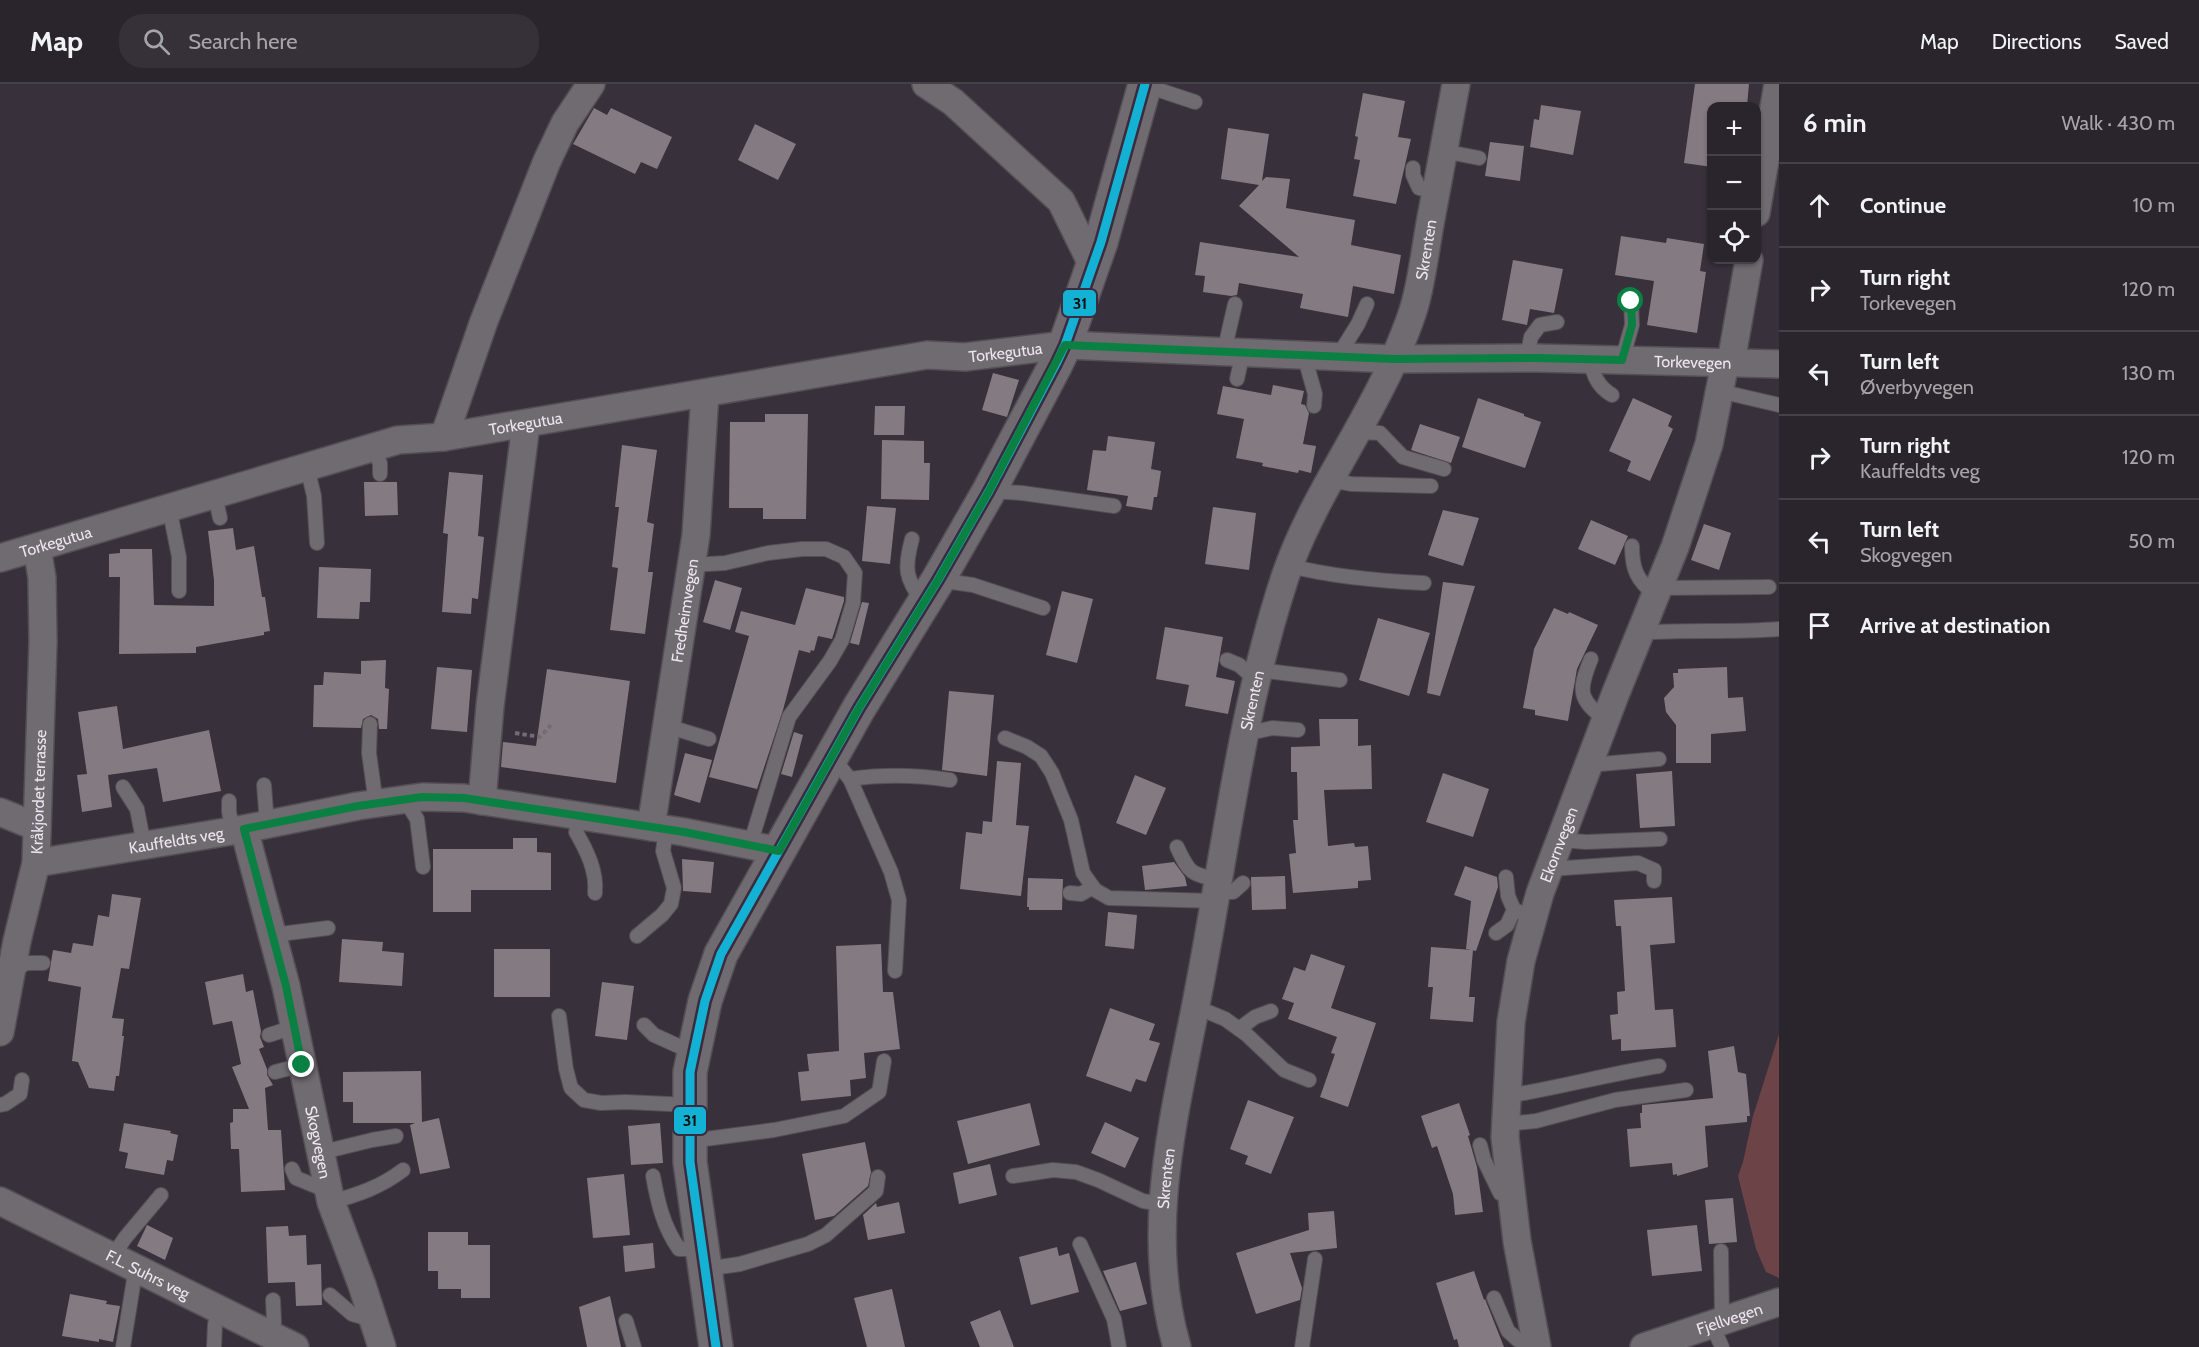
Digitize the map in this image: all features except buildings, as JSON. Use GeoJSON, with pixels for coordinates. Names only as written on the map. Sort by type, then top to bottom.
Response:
{"type":"FeatureCollection","features":[{"type":"Feature","properties":{"kind":"main road"},"geometry":{"type":"LineString","coordinates":[[716,1347],[690,1162],[690,1072],[705,1001],[721,954],[765,848],[841,768],[859,708],[931,592],[989,491],[1065,345],[1092,266],[1144,84]]}},
{"type":"Feature","properties":{"kind":"street"},"geometry":{"type":"LineString","coordinates":[[444,437],[484,321],[548,161],[565,123],[591,84]]}},
{"type":"Feature","properties":{"kind":"street"},"geometry":{"type":"LineString","coordinates":[[926,84],[953,102],[1061,201],[1092,266]]}},
{"type":"Feature","properties":{"kind":"street","name":"Skrenten"},"geometry":{"type":"LineString","coordinates":[[1177,1347],[1171,1326],[1161,1258],[1162,1192],[1196,1007],[1223,889],[1245,734],[1261,656],[1290,566],[1316,506],[1358,432],[1394,359],[1415,304],[1456,84]]}},
{"type":"Feature","properties":{"kind":"street"},"geometry":{"type":"LineString","coordinates":[[1761,178],[1778,84]]}},
{"type":"Feature","properties":{"kind":"street","name":"Ekornvegen"},"geometry":{"type":"LineString","coordinates":[[1537,1346],[1517,1241],[1505,1137],[1511,1022],[1521,961],[1523,914],[1550,869],[1675,547],[1709,444],[1748,264]]}},
{"type":"Feature","properties":{"kind":"street","name":"Torkegutua"},"geometry":{"type":"LineString","coordinates":[[0,558],[169,507],[218,506],[307,467],[398,440],[444,437],[526,424],[927,355],[965,357],[1065,345]]}},
{"type":"Feature","properties":{"kind":"street","name":"Torkevegen"},"geometry":{"type":"LineString","coordinates":[[1065,345],[1394,359],[1527,358],[1779,364]]}},
{"type":"Feature","properties":{"kind":"street","name":"Fredheimvegen"},"geometry":{"type":"LineString","coordinates":[[659,828],[668,726],[696,535],[705,393]]}},
{"type":"Feature","properties":{"kind":"street"},"geometry":{"type":"LineString","coordinates":[[482,801],[509,548],[526,424]]}},
{"type":"Feature","properties":{"kind":"street","name":"Kråkjordet terrasse"},"geometry":{"type":"LineString","coordinates":[[0,1032],[5,973],[36,863],[43,642],[42,578],[37,547]]}},
{"type":"Feature","properties":{"kind":"street","name":"Kauffeldts veg"},"geometry":{"type":"LineString","coordinates":[[36,863],[422,797],[482,801],[659,828],[765,848]]}},
{"type":"Feature","properties":{"kind":"street"},"geometry":{"type":"LineString","coordinates":[[0,812],[37,827]]}},
{"type":"Feature","properties":{"kind":"street","name":"Skogvegen"},"geometry":{"type":"LineString","coordinates":[[248,828],[294,1027],[329,1197],[382,1347]]}},
{"type":"Feature","properties":{"kind":"street","name":"F.L. Suhrs veg"},"geometry":{"type":"LineString","coordinates":[[0,1201],[284,1341]]}},
{"type":"Feature","properties":{"kind":"street","name":"Fjellvegen"},"geometry":{"type":"LineString","coordinates":[[1644,1347],[1718,1330],[1779,1302]]}},
{"type":"Feature","properties":{"kind":"lane"},"geometry":{"type":"LineString","coordinates":[[1144,84],[1195,102]]}},
{"type":"Feature","properties":{"kind":"lane"},"geometry":{"type":"LineString","coordinates":[[1443,151],[1479,158]]}},
{"type":"Feature","properties":{"kind":"lane"},"geometry":{"type":"LineString","coordinates":[[1413,168],[1413,175],[1419,188],[1436,192]]}},
{"type":"Feature","properties":{"kind":"lane"},"geometry":{"type":"LineString","coordinates":[[1622,360],[1632,325],[1631,301]]}},
{"type":"Feature","properties":{"kind":"lane"},"geometry":{"type":"LineString","coordinates":[[1235,304],[1234,352],[1237,379]]}},
{"type":"Feature","properties":{"kind":"lane"},"geometry":{"type":"LineString","coordinates":[[1338,356],[1358,324],[1367,304]]}},
{"type":"Feature","properties":{"kind":"lane"},"geometry":{"type":"LineString","coordinates":[[1527,358],[1531,337],[1540,325],[1557,322]]}},
{"type":"Feature","properties":{"kind":"lane"},"geometry":{"type":"LineString","coordinates":[[1304,355],[1315,394],[1314,406]]}},
{"type":"Feature","properties":{"kind":"lane"},"geometry":{"type":"LineString","coordinates":[[1590,359],[1593,375],[1605,391],[1612,395]]}},
{"type":"Feature","properties":{"kind":"lane"},"geometry":{"type":"LineString","coordinates":[[1719,391],[1779,405]]}},
{"type":"Feature","properties":{"kind":"lane"},"geometry":{"type":"LineString","coordinates":[[1358,432],[1380,433],[1403,457],[1444,469]]}},
{"type":"Feature","properties":{"kind":"lane"},"geometry":{"type":"LineString","coordinates":[[372,448],[380,463],[380,474]]}},
{"type":"Feature","properties":{"kind":"lane"},"geometry":{"type":"LineString","coordinates":[[307,467],[314,496],[316,543]]}},
{"type":"Feature","properties":{"kind":"lane"},"geometry":{"type":"LineString","coordinates":[[1330,480],[1351,484],[1431,486]]}},
{"type":"Feature","properties":{"kind":"lane"},"geometry":{"type":"LineString","coordinates":[[989,491],[1022,493],[1114,506]]}},
{"type":"Feature","properties":{"kind":"lane"},"geometry":{"type":"LineString","coordinates":[[169,507],[179,557],[179,591]]}},
{"type":"Feature","properties":{"kind":"lane"},"geometry":{"type":"LineString","coordinates":[[912,539],[906,560],[910,586],[931,592],[973,585],[1043,608]]}},
{"type":"Feature","properties":{"kind":"lane"},"geometry":{"type":"LineString","coordinates":[[1632,546],[1632,563],[1641,584],[1657,592],[1770,587]]}},
{"type":"Feature","properties":{"kind":"lane"},"geometry":{"type":"LineString","coordinates":[[692,565],[724,563],[768,553],[826,549],[844,556],[855,573],[853,603],[842,640],[830,661],[789,717],[765,848]]}},
{"type":"Feature","properties":{"kind":"lane"},"geometry":{"type":"LineString","coordinates":[[1290,566],[1346,577],[1424,583]]}},
{"type":"Feature","properties":{"kind":"lane"},"geometry":{"type":"LineString","coordinates":[[1641,633],[1745,632],[1779,629]]}},
{"type":"Feature","properties":{"kind":"lane"},"geometry":{"type":"LineString","coordinates":[[1591,659],[1585,674],[1582,693],[1589,707],[1606,720]]}},
{"type":"Feature","properties":{"kind":"lane"},"geometry":{"type":"LineString","coordinates":[[1227,660],[1258,675],[1340,680]]}},
{"type":"Feature","properties":{"kind":"lane"},"geometry":{"type":"LineString","coordinates":[[370,724],[369,753],[375,804]]}},
{"type":"Feature","properties":{"kind":"lane"},"geometry":{"type":"LineString","coordinates":[[668,726],[709,739]]}},
{"type":"Feature","properties":{"kind":"lane"},"geometry":{"type":"LineString","coordinates":[[1245,734],[1272,728],[1298,730]]}},
{"type":"Feature","properties":{"kind":"lane"},"geometry":{"type":"LineString","coordinates":[[1005,738],[1041,756],[1052,773],[1071,820],[1083,873],[1093,887],[1109,898],[1223,889]]}},
{"type":"Feature","properties":{"kind":"lane"},"geometry":{"type":"LineString","coordinates":[[1589,765],[1659,759]]}},
{"type":"Feature","properties":{"kind":"lane"},"geometry":{"type":"LineString","coordinates":[[841,768],[876,776],[923,776],[950,780]]}},
{"type":"Feature","properties":{"kind":"lane"},"geometry":{"type":"LineString","coordinates":[[841,768],[887,860],[899,900],[895,971]]}},
{"type":"Feature","properties":{"kind":"lane"},"geometry":{"type":"LineString","coordinates":[[229,801],[229,812],[248,828],[264,785]]}},
{"type":"Feature","properties":{"kind":"lane"},"geometry":{"type":"LineString","coordinates":[[123,787],[137,809],[144,845]]}},
{"type":"Feature","properties":{"kind":"lane"},"geometry":{"type":"LineString","coordinates":[[405,800],[417,819],[423,867]]}},
{"type":"Feature","properties":{"kind":"lane"},"geometry":{"type":"LineString","coordinates":[[581,816],[576,832],[586,849],[596,880],[595,893]]}},
{"type":"Feature","properties":{"kind":"lane"},"geometry":{"type":"LineString","coordinates":[[637,936],[662,915],[671,904],[674,888],[659,828]]}},
{"type":"Feature","properties":{"kind":"lane"},"geometry":{"type":"LineString","coordinates":[[1561,840],[1586,842],[1660,839]]}},
{"type":"Feature","properties":{"kind":"lane"},"geometry":{"type":"LineString","coordinates":[[1177,847],[1186,866],[1198,876],[1223,889]]}},
{"type":"Feature","properties":{"kind":"lane"},"geometry":{"type":"LineString","coordinates":[[1550,869],[1638,863],[1654,870],[1654,881]]}},
{"type":"Feature","properties":{"kind":"lane"},"geometry":{"type":"LineString","coordinates":[[1496,933],[1523,914],[1508,896],[1506,877]]}},
{"type":"Feature","properties":{"kind":"lane"},"geometry":{"type":"LineString","coordinates":[[1070,893],[1081,894],[1093,887]]}},
{"type":"Feature","properties":{"kind":"lane"},"geometry":{"type":"LineString","coordinates":[[272,935],[328,928]]}},
{"type":"Feature","properties":{"kind":"lane"},"geometry":{"type":"LineString","coordinates":[[5,973],[26,963],[43,963]]}},
{"type":"Feature","properties":{"kind":"lane"},"geometry":{"type":"LineString","coordinates":[[1196,1007],[1225,1019],[1284,1070],[1309,1080]]}},
{"type":"Feature","properties":{"kind":"lane"},"geometry":{"type":"LineString","coordinates":[[1239,1029],[1255,1017],[1271,1011]]}},
{"type":"Feature","properties":{"kind":"lane"},"geometry":{"type":"LineString","coordinates":[[559,1016],[566,1069],[571,1088],[584,1100],[601,1103],[690,1105]]}},
{"type":"Feature","properties":{"kind":"lane"},"geometry":{"type":"LineString","coordinates":[[644,1025],[654,1035],[694,1053]]}},
{"type":"Feature","properties":{"kind":"lane"},"geometry":{"type":"LineString","coordinates":[[269,1035],[294,1027]]}},
{"type":"Feature","properties":{"kind":"lane"},"geometry":{"type":"LineString","coordinates":[[690,1141],[774,1130],[844,1116],[879,1092],[884,1062]]}},
{"type":"Feature","properties":{"kind":"lane"},"geometry":{"type":"LineString","coordinates":[[274,1072],[302,1065]]}},
{"type":"Feature","properties":{"kind":"lane"},"geometry":{"type":"LineString","coordinates":[[1507,1096],[1553,1089],[1614,1073],[1659,1066]]}},
{"type":"Feature","properties":{"kind":"lane"},"geometry":{"type":"LineString","coordinates":[[0,1105],[20,1094],[22,1080]]}},
{"type":"Feature","properties":{"kind":"lane"},"geometry":{"type":"LineString","coordinates":[[1506,1124],[1536,1121],[1615,1100],[1686,1090]]}},
{"type":"Feature","properties":{"kind":"lane"},"geometry":{"type":"LineString","coordinates":[[320,1153],[396,1136]]}},
{"type":"Feature","properties":{"kind":"lane"},"geometry":{"type":"LineString","coordinates":[[1480,1145],[1484,1160],[1500,1193],[1511,1191]]}},
{"type":"Feature","properties":{"kind":"lane"},"geometry":{"type":"LineString","coordinates":[[292,1169],[296,1178],[329,1197],[361,1194],[390,1180],[403,1170]]}},
{"type":"Feature","properties":{"kind":"lane"},"geometry":{"type":"LineString","coordinates":[[1012,1176],[1053,1170],[1076,1172],[1143,1201],[1162,1204]]}},
{"type":"Feature","properties":{"kind":"lane"},"geometry":{"type":"LineString","coordinates":[[653,1176],[660,1214],[669,1235],[679,1249],[705,1259],[740,1264],[808,1244],[826,1234],[876,1191],[878,1177]]}},
{"type":"Feature","properties":{"kind":"lane"},"geometry":{"type":"LineString","coordinates":[[123,1347],[125,1262],[132,1229],[161,1195]]}},
{"type":"Feature","properties":{"kind":"lane"},"geometry":{"type":"LineString","coordinates":[[1080,1244],[1114,1319],[1119,1347]]}},
{"type":"Feature","properties":{"kind":"lane"},"geometry":{"type":"LineString","coordinates":[[1718,1330],[1721,1251]]}},
{"type":"Feature","properties":{"kind":"lane"},"geometry":{"type":"LineString","coordinates":[[1302,1347],[1315,1259]]}},
{"type":"Feature","properties":{"kind":"lane"},"geometry":{"type":"LineString","coordinates":[[330,1295],[352,1314],[373,1320]]}},
{"type":"Feature","properties":{"kind":"lane"},"geometry":{"type":"LineString","coordinates":[[1494,1298],[1508,1331],[1518,1340],[1537,1346]]}},
{"type":"Feature","properties":{"kind":"lane"},"geometry":{"type":"LineString","coordinates":[[273,1300],[274,1322],[284,1341]]}},
{"type":"Feature","properties":{"kind":"lane"},"geometry":{"type":"LineString","coordinates":[[214,1347],[215,1324],[219,1309]]}},
{"type":"Feature","properties":{"kind":"lane"},"geometry":{"type":"LineString","coordinates":[[626,1321],[634,1347]]}},
{"type":"Feature","properties":{"kind":"path"},"geometry":{"type":"LineString","coordinates":[[488,735],[513,733],[540,737],[551,724]]}},
{"type":"Feature","properties":{"kind":"shaded area"},"geometry":{"type":"Polygon","coordinates":[[[1779,1034],[1779,1278],[1766,1272],[1756,1249],[1738,1176],[1753,1116],[1779,1034]]]}},
{"type":"Feature","properties":{"kind":"transit line","name":"31"},"geometry":{"type":"LineString","coordinates":[[716,1347],[690,1162],[690,1072],[705,1001],[721,954],[859,708],[938,580],[989,491],[1056,364],[1065,345],[1101,242],[1145,84]]}},
{"type":"Feature","properties":{"kind":"route"},"geometry":{"type":"LineString","coordinates":[[302,1065],[286,986],[244,829],[358,806],[422,797],[464,798],[684,832],[779,851],[859,708],[938,580],[989,491],[1065,345],[1394,359],[1622,360],[1632,325],[1631,301]]}}]}
